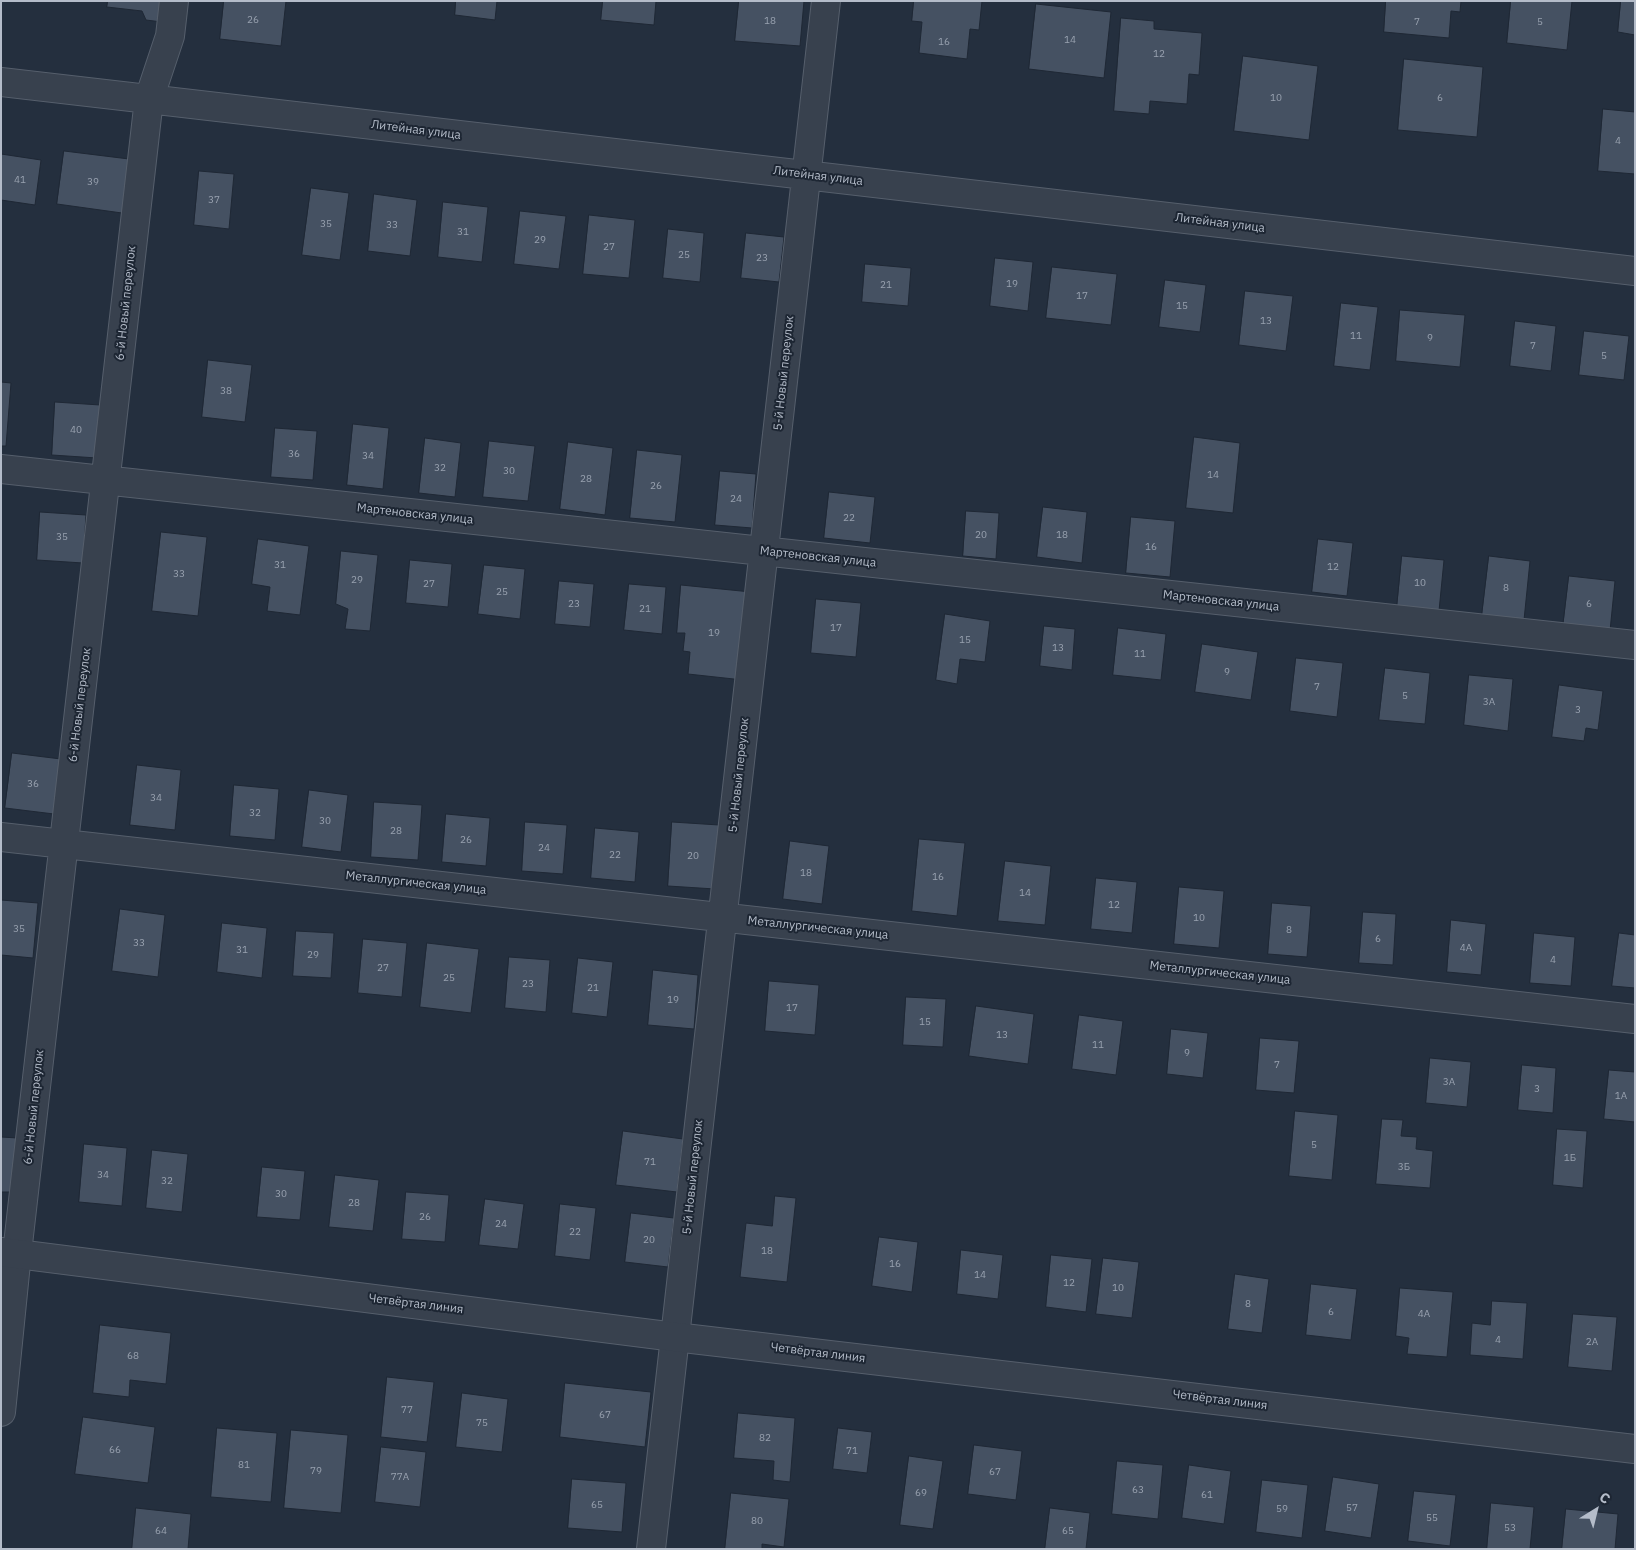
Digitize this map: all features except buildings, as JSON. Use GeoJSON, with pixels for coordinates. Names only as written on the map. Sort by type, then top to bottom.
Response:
{"type":"FeatureCollection","features":[{"type":"Feature","properties":{"kind":"street","name":"6-й Новый переулок"},"geometry":{"type":"LineString","coordinates":[[1,1412],[9,1252],[64,844],[149,99],[170,36],[174,1]]}},
{"type":"Feature","properties":{"kind":"street","name":"5-й Новый переулок"},"geometry":{"type":"LineString","coordinates":[[651,1549],[826,1]]}},
{"type":"Feature","properties":{"kind":"street","name":"Литейная улица"},"geometry":{"type":"LineString","coordinates":[[1,82],[1635,271]]}},
{"type":"Feature","properties":{"kind":"street","name":"Мартеновская улица"},"geometry":{"type":"LineString","coordinates":[[1,469],[1635,646]]}},
{"type":"Feature","properties":{"kind":"street","name":"Металлургическая улица"},"geometry":{"type":"LineString","coordinates":[[1,836],[1635,1019]]}},
{"type":"Feature","properties":{"kind":"street","name":"Четвёртая линия"},"geometry":{"type":"LineString","coordinates":[[9,1252],[675,1337],[1635,1449]]}}]}
